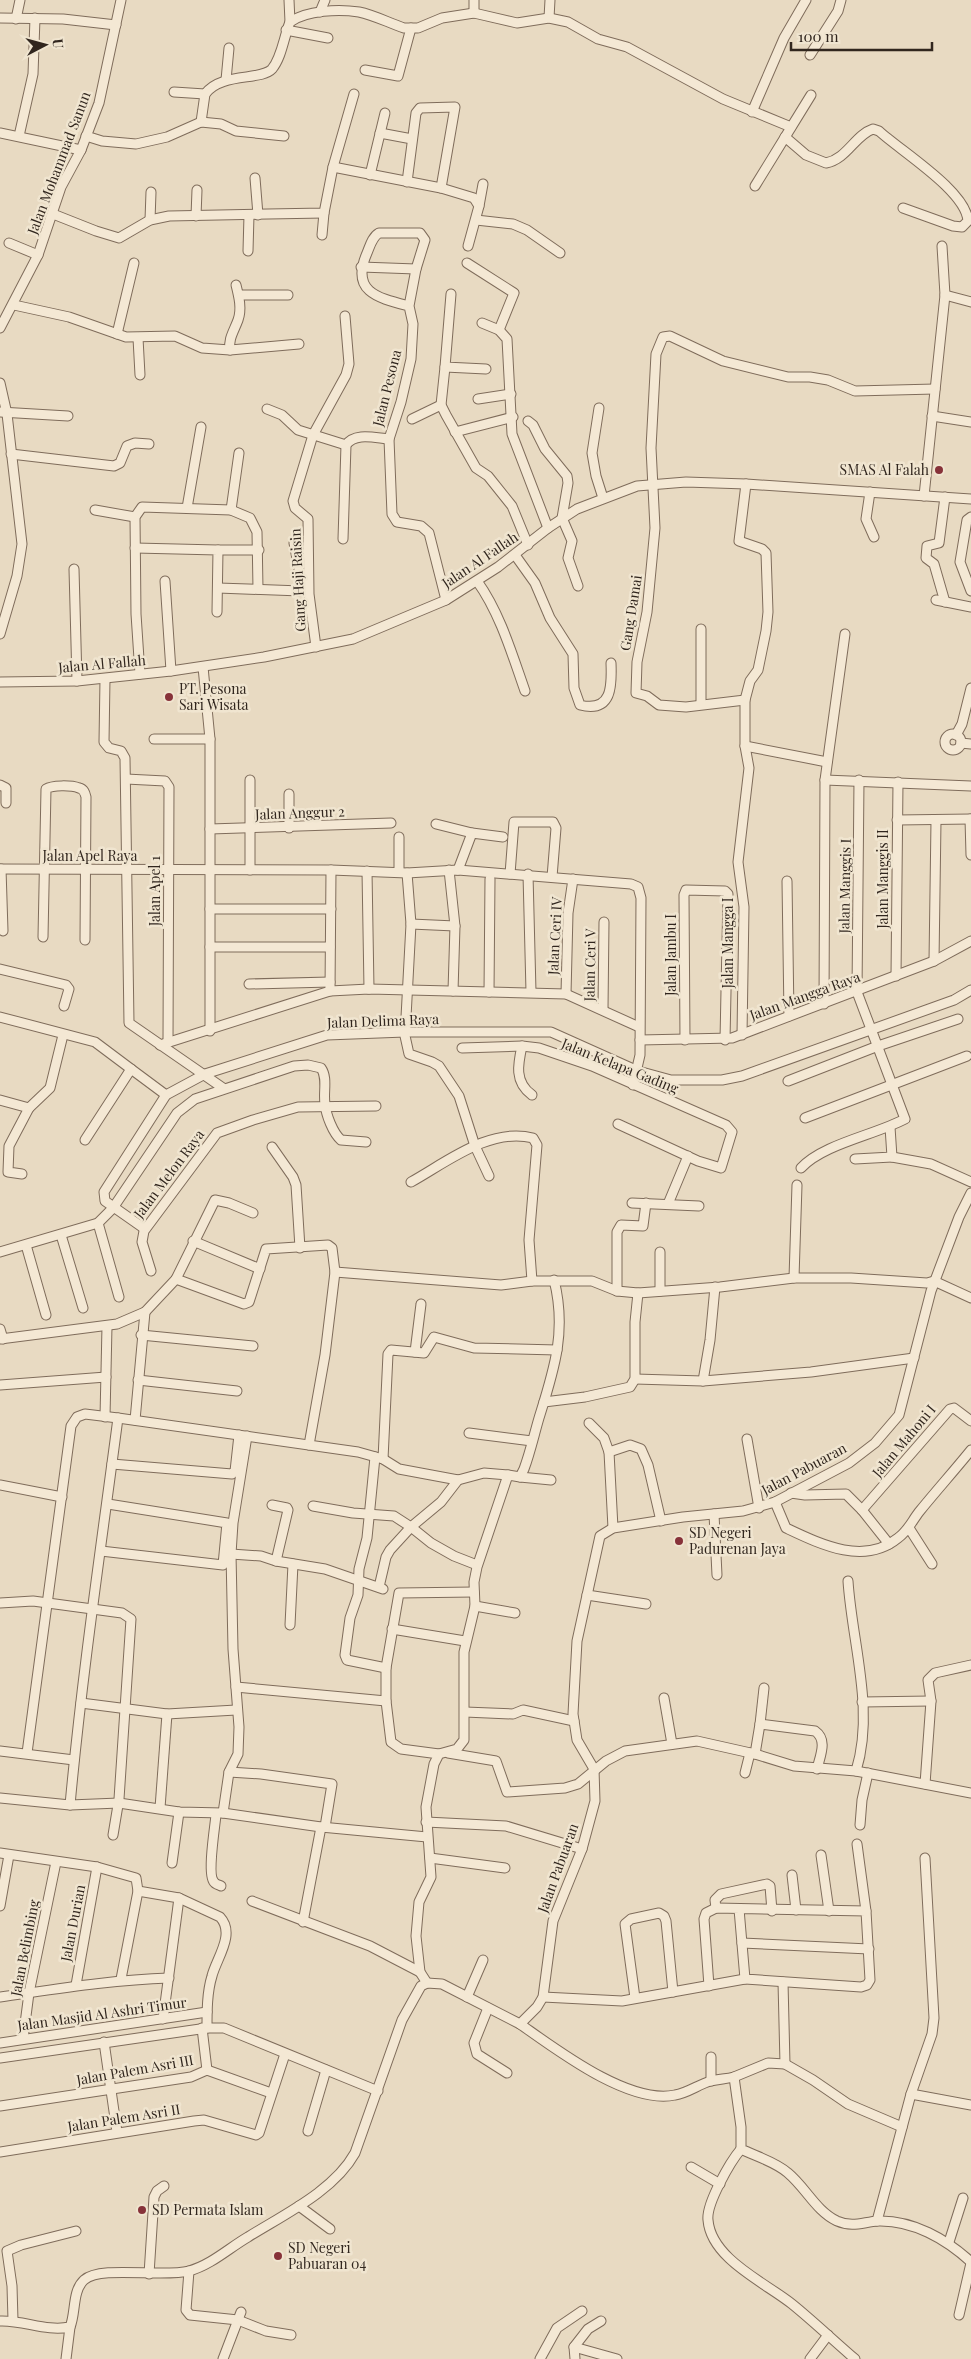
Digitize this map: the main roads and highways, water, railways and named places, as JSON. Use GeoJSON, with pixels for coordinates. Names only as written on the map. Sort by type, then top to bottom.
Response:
{"type":"FeatureCollection","features":[{"type":"Feature","properties":{"kind":"place","name":"SMAS Al Falah"},"geometry":{"type":"Point","coordinates":[939,470]}},
{"type":"Feature","properties":{"kind":"place","name":"PT. Pesona Sari Wisata"},"geometry":{"type":"Point","coordinates":[169,697]}},
{"type":"Feature","properties":{"kind":"place","name":"SD Negeri Padurenan Jaya"},"geometry":{"type":"Point","coordinates":[679,1541]}},
{"type":"Feature","properties":{"kind":"place","name":"SD Permata Islam"},"geometry":{"type":"Point","coordinates":[142,2210]}},
{"type":"Feature","properties":{"kind":"place","name":"SD Negeri Pabuaran 04"},"geometry":{"type":"Point","coordinates":[278,2256]}}]}
